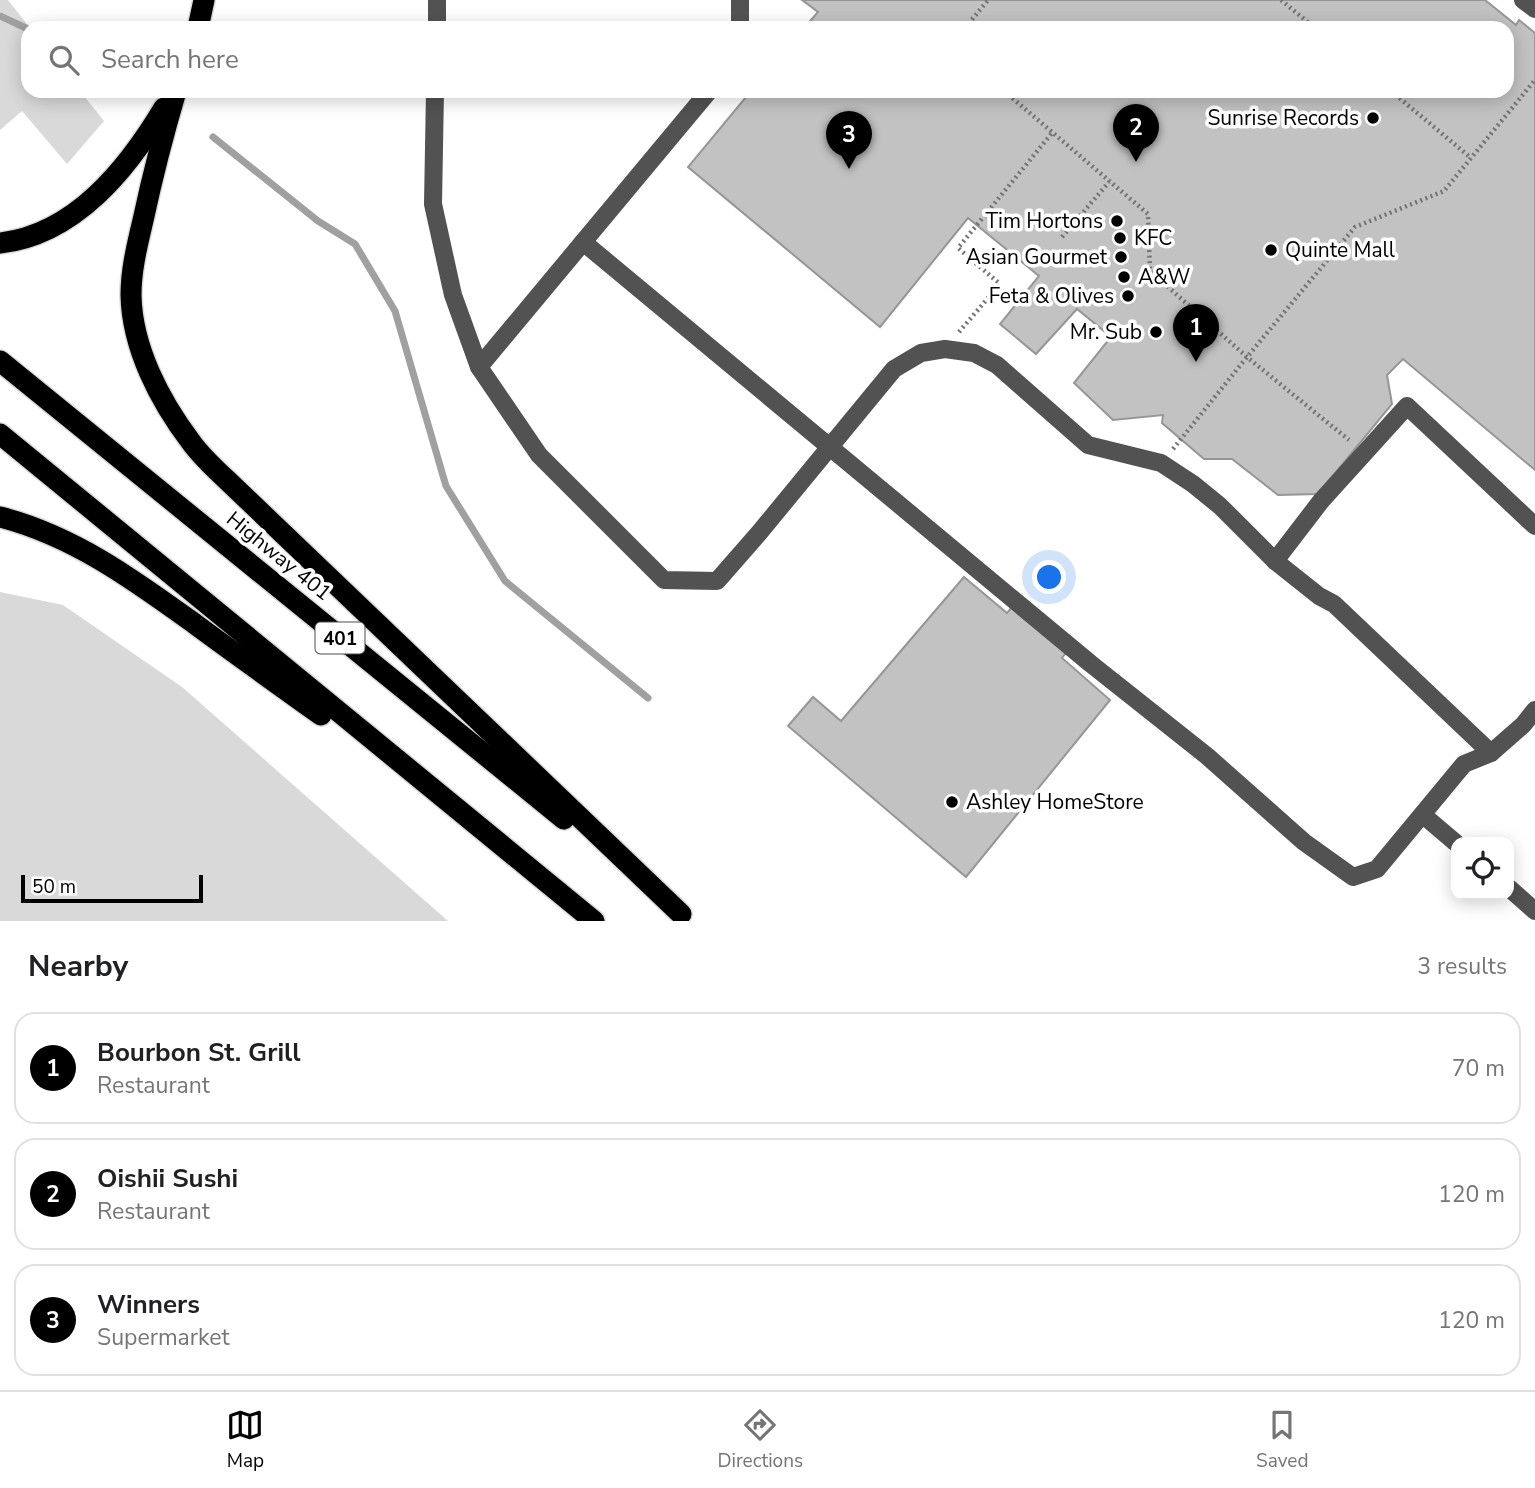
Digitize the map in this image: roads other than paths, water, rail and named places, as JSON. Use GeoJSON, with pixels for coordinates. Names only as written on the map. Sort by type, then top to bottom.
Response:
{"type":"FeatureCollection","features":[{"type":"Feature","properties":{"kind":"highway"},"geometry":{"type":"LineString","coordinates":[[200,21],[204,0]]}},
{"type":"Feature","properties":{"kind":"highway"},"geometry":{"type":"LineString","coordinates":[[0,243],[19,241],[53,228],[85,206],[131,155],[170,98]]}},
{"type":"Feature","properties":{"kind":"highway"},"geometry":{"type":"LineString","coordinates":[[173,98],[138,243],[131,296],[136,330],[149,371],[167,408],[192,444],[228,481],[685,917]]}},
{"type":"Feature","properties":{"kind":"highway","name":"Highway 401"},"geometry":{"type":"LineString","coordinates":[[0,362],[685,917]]}},
{"type":"Feature","properties":{"kind":"highway","name":"401"},"geometry":{"type":"LineString","coordinates":[[0,435],[594,921]]}},
{"type":"Feature","properties":{"kind":"highway"},"geometry":{"type":"LineString","coordinates":[[0,517],[63,539],[140,584],[486,834]]}},
{"type":"Feature","properties":{"kind":"lane"},"geometry":{"type":"LineString","coordinates":[[437,0],[437,21]]}},
{"type":"Feature","properties":{"kind":"lane"},"geometry":{"type":"LineString","coordinates":[[740,0],[740,21]]}},
{"type":"Feature","properties":{"kind":"lane"},"geometry":{"type":"LineString","coordinates":[[1524,0],[1535,9]]}},
{"type":"Feature","properties":{"kind":"lane"},"geometry":{"type":"LineString","coordinates":[[435,98],[433,204],[453,295],[479,367],[539,455],[664,580],[717,581],[894,369],[921,353],[945,349],[974,353],[997,365],[1088,445],[1161,463],[1193,484],[1220,506],[1275,561],[1319,596],[1334,604],[1492,753]]}},
{"type":"Feature","properties":{"kind":"lane"},"geometry":{"type":"LineString","coordinates":[[479,367],[703,98]]}},
{"type":"Feature","properties":{"kind":"lane"},"geometry":{"type":"LineString","coordinates":[[583,242],[829,448],[1207,756],[1304,842],[1353,877],[1377,869],[1464,764],[1492,753],[1523,725],[1535,710]]}},
{"type":"Feature","properties":{"kind":"lane"},"geometry":{"type":"LineString","coordinates":[[1275,561],[1321,501],[1407,406],[1535,526]]}},
{"type":"Feature","properties":{"kind":"lane"},"geometry":{"type":"LineString","coordinates":[[1423,815],[1451,839]]}},
{"type":"Feature","properties":{"kind":"lane"},"geometry":{"type":"LineString","coordinates":[[1514,892],[1535,911]]}},
{"type":"Feature","properties":{"kind":"waterway"},"geometry":{"type":"LineString","coordinates":[[0,16],[21,26]]}},
{"type":"Feature","properties":{"kind":"waterway"},"geometry":{"type":"LineString","coordinates":[[213,137],[318,221],[355,244],[395,311],[446,486],[505,581],[648,698]]}},
{"type":"Feature","properties":{"kind":"place","name":"Sunrise Records"},"geometry":{"type":"Point","coordinates":[1373,118]}},
{"type":"Feature","properties":{"kind":"place","name":"Oishii Sushi"},"geometry":{"type":"Point","coordinates":[1136,162]}},
{"type":"Feature","properties":{"kind":"place","name":"Winners"},"geometry":{"type":"Point","coordinates":[849,169]}},
{"type":"Feature","properties":{"kind":"place","name":"Tim Hortons"},"geometry":{"type":"Point","coordinates":[1117,221]}},
{"type":"Feature","properties":{"kind":"place","name":"KFC"},"geometry":{"type":"Point","coordinates":[1120,238]}},
{"type":"Feature","properties":{"kind":"place","name":"Quinte Mall"},"geometry":{"type":"Point","coordinates":[1271,250]}},
{"type":"Feature","properties":{"kind":"place","name":"Asian Gourmet"},"geometry":{"type":"Point","coordinates":[1121,257]}},
{"type":"Feature","properties":{"kind":"place","name":"A&W"},"geometry":{"type":"Point","coordinates":[1124,277]}},
{"type":"Feature","properties":{"kind":"place","name":"Feta & Olives"},"geometry":{"type":"Point","coordinates":[1128,296]}},
{"type":"Feature","properties":{"kind":"place","name":"Mr. Sub"},"geometry":{"type":"Point","coordinates":[1156,332]}},
{"type":"Feature","properties":{"kind":"place","name":"Bourbon St. Grill"},"geometry":{"type":"Point","coordinates":[1196,362]}},
{"type":"Feature","properties":{"kind":"place","name":"Ashley HomeStore"},"geometry":{"type":"Point","coordinates":[952,802]}}]}
